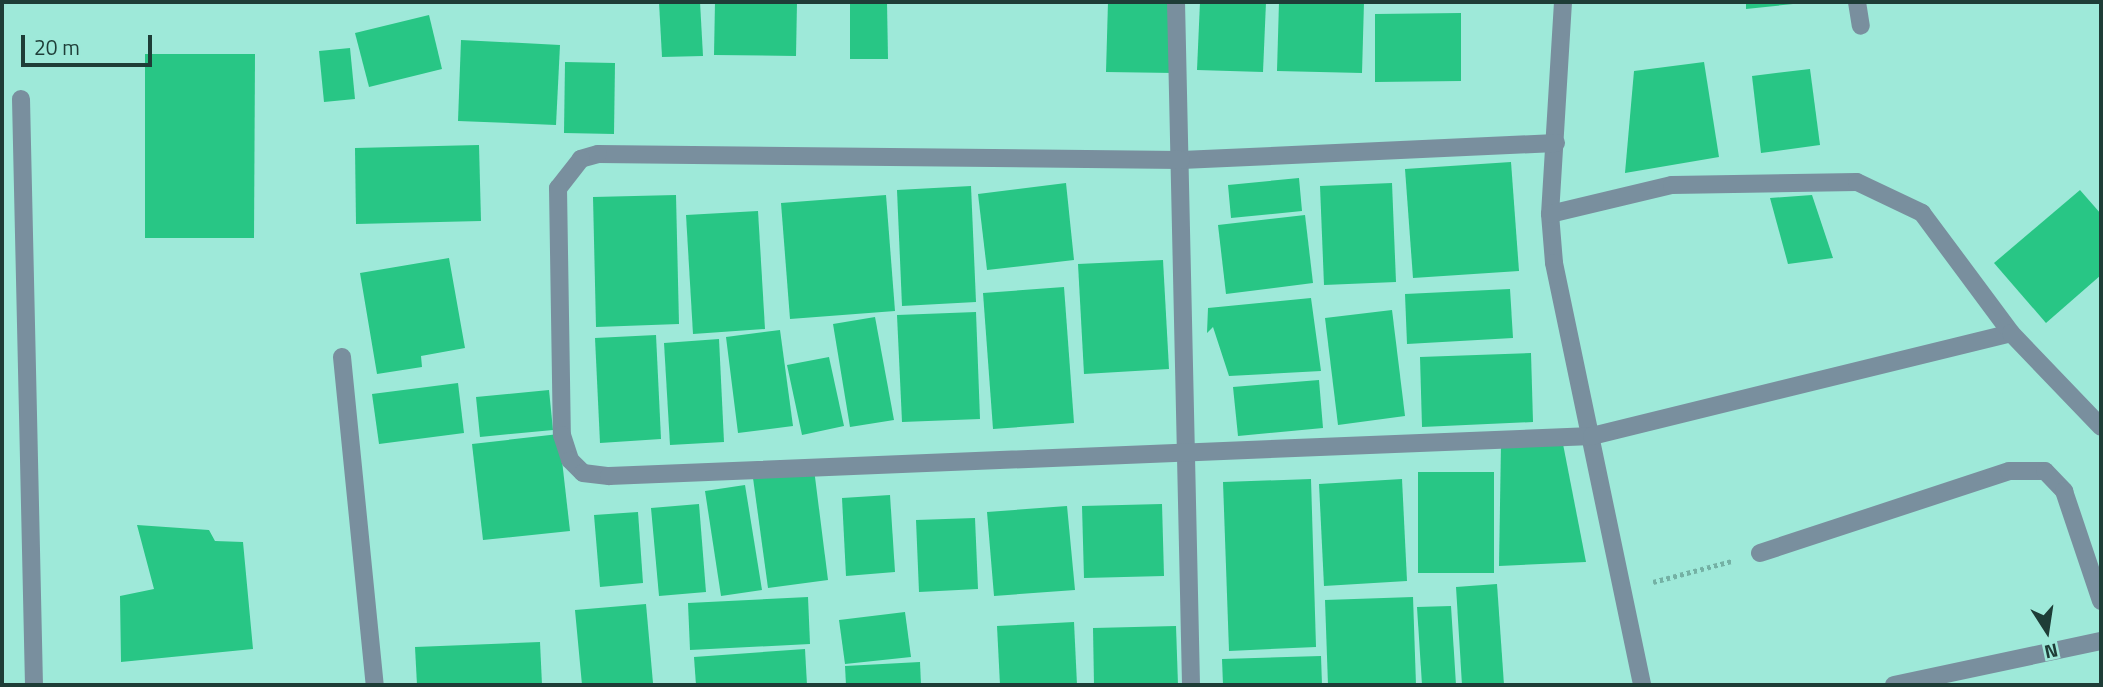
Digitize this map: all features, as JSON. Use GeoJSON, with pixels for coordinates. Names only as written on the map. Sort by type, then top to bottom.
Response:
{"type":"FeatureCollection","features":[{"type":"Feature","properties":{"kind":"street"},"geometry":{"type":"LineString","coordinates":[[1176,2],[1191,685]]}},
{"type":"Feature","properties":{"kind":"street"},"geometry":{"type":"LineString","coordinates":[[1563,2],[1550,214],[1554,264],[1625,589],[1642,685]]}},
{"type":"Feature","properties":{"kind":"street"},"geometry":{"type":"LineString","coordinates":[[1857,2],[1861,26]]}},
{"type":"Feature","properties":{"kind":"street"},"geometry":{"type":"LineString","coordinates":[[21,99],[34,685]]}},
{"type":"Feature","properties":{"kind":"street"},"geometry":{"type":"LineString","coordinates":[[1556,143],[1181,160],[598,154],[581,159],[558,188],[562,435],[570,460],[583,473],[609,476],[1592,436],[2011,333]]}},
{"type":"Feature","properties":{"kind":"street"},"geometry":{"type":"LineString","coordinates":[[1550,214],[1672,185],[1857,182],[1922,213],[2011,333],[2101,427]]}},
{"type":"Feature","properties":{"kind":"street"},"geometry":{"type":"LineString","coordinates":[[342,357],[374,685]]}},
{"type":"Feature","properties":{"kind":"street"},"geometry":{"type":"LineString","coordinates":[[1760,553],[2008,471],[2045,471],[2063,491],[2101,601]]}},
{"type":"Feature","properties":{"kind":"street"},"geometry":{"type":"LineString","coordinates":[[1894,685],[2101,641]]}},
{"type":"Feature","properties":{"kind":"path"},"geometry":{"type":"LineString","coordinates":[[1625,589],[1760,553]]}},
{"type":"Feature","properties":{"kind":"building"},"geometry":{"type":"Polygon","coordinates":[[[659,2],[700,2],[703,56],[662,57],[659,2]]]}},
{"type":"Feature","properties":{"kind":"building"},"geometry":{"type":"Polygon","coordinates":[[[715,2],[797,2],[796,56],[714,55],[715,2]]]}},
{"type":"Feature","properties":{"kind":"building"},"geometry":{"type":"Polygon","coordinates":[[[850,2],[887,2],[888,59],[850,59],[850,2]]]}},
{"type":"Feature","properties":{"kind":"building"},"geometry":{"type":"Polygon","coordinates":[[[1108,2],[1175,2],[1174,73],[1106,72],[1108,2]]]}},
{"type":"Feature","properties":{"kind":"building"},"geometry":{"type":"Polygon","coordinates":[[[1200,2],[1266,2],[1263,72],[1197,70],[1200,2]]]}},
{"type":"Feature","properties":{"kind":"building"},"geometry":{"type":"Polygon","coordinates":[[[1279,2],[1364,2],[1362,73],[1277,71],[1279,2]]]}},
{"type":"Feature","properties":{"kind":"building"},"geometry":{"type":"Polygon","coordinates":[[[1746,2],[1793,2],[1793,4],[1746,9],[1746,2]]]}},
{"type":"Feature","properties":{"kind":"building"},"geometry":{"type":"Polygon","coordinates":[[[1461,13],[1461,81],[1375,82],[1375,14],[1461,13]]]}},
{"type":"Feature","properties":{"kind":"building"},"geometry":{"type":"Polygon","coordinates":[[[429,15],[442,69],[369,87],[355,33],[429,15]]]}},
{"type":"Feature","properties":{"kind":"building"},"geometry":{"type":"Polygon","coordinates":[[[461,40],[560,45],[556,125],[458,121],[461,40]]]}},
{"type":"Feature","properties":{"kind":"building"},"geometry":{"type":"Polygon","coordinates":[[[350,48],[355,99],[324,102],[319,51],[350,48]]]}},
{"type":"Feature","properties":{"kind":"building"},"geometry":{"type":"Polygon","coordinates":[[[145,54],[255,54],[254,238],[145,238],[145,54]]]}},
{"type":"Feature","properties":{"kind":"building"},"geometry":{"type":"Polygon","coordinates":[[[565,62],[615,63],[614,134],[564,133],[565,62]]]}},
{"type":"Feature","properties":{"kind":"building"},"geometry":{"type":"Polygon","coordinates":[[[1704,62],[1719,157],[1625,173],[1634,71],[1704,62]]]}},
{"type":"Feature","properties":{"kind":"building"},"geometry":{"type":"Polygon","coordinates":[[[1810,69],[1820,145],[1761,153],[1752,76],[1810,69]]]}},
{"type":"Feature","properties":{"kind":"building"},"geometry":{"type":"Polygon","coordinates":[[[479,145],[481,221],[356,224],[355,148],[479,145]]]}},
{"type":"Feature","properties":{"kind":"building"},"geometry":{"type":"Polygon","coordinates":[[[1511,162],[1519,271],[1413,278],[1405,169],[1511,162]]]}},
{"type":"Feature","properties":{"kind":"building"},"geometry":{"type":"Polygon","coordinates":[[[1299,178],[1302,211],[1231,218],[1228,185],[1299,178]]]}},
{"type":"Feature","properties":{"kind":"building"},"geometry":{"type":"Polygon","coordinates":[[[1066,183],[1074,260],[987,270],[978,194],[1066,183]]]}},
{"type":"Feature","properties":{"kind":"building"},"geometry":{"type":"Polygon","coordinates":[[[1392,183],[1396,282],[1324,285],[1320,186],[1392,183]]]}},
{"type":"Feature","properties":{"kind":"building"},"geometry":{"type":"Polygon","coordinates":[[[971,186],[976,302],[902,306],[897,190],[971,186]]]}},
{"type":"Feature","properties":{"kind":"building"},"geometry":{"type":"Polygon","coordinates":[[[2080,190],[2101,214],[2101,275],[2046,323],[1994,263],[2080,190]]]}},
{"type":"Feature","properties":{"kind":"building"},"geometry":{"type":"Polygon","coordinates":[[[676,195],[679,324],[596,327],[593,197],[676,195]]]}},
{"type":"Feature","properties":{"kind":"building"},"geometry":{"type":"Polygon","coordinates":[[[886,195],[895,311],[790,319],[781,203],[886,195]]]}},
{"type":"Feature","properties":{"kind":"building"},"geometry":{"type":"Polygon","coordinates":[[[1812,195],[1833,258],[1788,264],[1770,198],[1812,195]]]}},
{"type":"Feature","properties":{"kind":"building"},"geometry":{"type":"Polygon","coordinates":[[[758,211],[765,329],[693,334],[686,215],[758,211]]]}},
{"type":"Feature","properties":{"kind":"building"},"geometry":{"type":"Polygon","coordinates":[[[1305,215],[1313,283],[1226,294],[1218,225],[1305,215]]]}},
{"type":"Feature","properties":{"kind":"building"},"geometry":{"type":"Polygon","coordinates":[[[449,258],[465,348],[421,356],[422,367],[377,374],[360,273],[449,258]]]}},
{"type":"Feature","properties":{"kind":"building"},"geometry":{"type":"Polygon","coordinates":[[[1163,260],[1169,369],[1084,374],[1078,264],[1163,260]]]}},
{"type":"Feature","properties":{"kind":"building"},"geometry":{"type":"Polygon","coordinates":[[[1064,287],[1074,423],[993,429],[983,293],[1064,287]]]}},
{"type":"Feature","properties":{"kind":"building"},"geometry":{"type":"Polygon","coordinates":[[[1510,289],[1513,338],[1407,344],[1405,294],[1510,289]]]}},
{"type":"Feature","properties":{"kind":"building"},"geometry":{"type":"Polygon","coordinates":[[[1311,298],[1321,371],[1229,376],[1213,327],[1207,333],[1208,308],[1311,298]]]}},
{"type":"Feature","properties":{"kind":"building"},"geometry":{"type":"Polygon","coordinates":[[[1392,310],[1405,416],[1338,425],[1325,318],[1392,310]]]}},
{"type":"Feature","properties":{"kind":"building"},"geometry":{"type":"Polygon","coordinates":[[[976,312],[980,419],[902,422],[897,315],[976,312]]]}},
{"type":"Feature","properties":{"kind":"building"},"geometry":{"type":"Polygon","coordinates":[[[875,317],[894,420],[850,427],[833,324],[875,317]]]}},
{"type":"Feature","properties":{"kind":"building"},"geometry":{"type":"Polygon","coordinates":[[[780,330],[793,426],[738,433],[726,337],[780,330]]]}},
{"type":"Feature","properties":{"kind":"building"},"geometry":{"type":"Polygon","coordinates":[[[656,335],[661,439],[600,443],[595,338],[656,335]]]}},
{"type":"Feature","properties":{"kind":"building"},"geometry":{"type":"Polygon","coordinates":[[[719,339],[724,442],[670,445],[664,343],[719,339]]]}},
{"type":"Feature","properties":{"kind":"building"},"geometry":{"type":"Polygon","coordinates":[[[1531,353],[1533,422],[1422,427],[1420,357],[1531,353]]]}},
{"type":"Feature","properties":{"kind":"building"},"geometry":{"type":"Polygon","coordinates":[[[829,357],[844,426],[802,435],[787,365],[829,357]]]}},
{"type":"Feature","properties":{"kind":"building"},"geometry":{"type":"Polygon","coordinates":[[[1319,380],[1323,428],[1238,436],[1233,387],[1319,380]]]}},
{"type":"Feature","properties":{"kind":"building"},"geometry":{"type":"Polygon","coordinates":[[[458,383],[464,433],[379,444],[372,394],[458,383]]]}},
{"type":"Feature","properties":{"kind":"building"},"geometry":{"type":"Polygon","coordinates":[[[549,390],[553,430],[480,437],[476,397],[549,390]]]}},
{"type":"Feature","properties":{"kind":"building"},"geometry":{"type":"Polygon","coordinates":[[[559,434],[570,531],[483,540],[472,444],[559,434]]]}},
{"type":"Feature","properties":{"kind":"building"},"geometry":{"type":"Polygon","coordinates":[[[1501,444],[1563,444],[1586,562],[1499,566],[1501,444]]]}},
{"type":"Feature","properties":{"kind":"building"},"geometry":{"type":"Polygon","coordinates":[[[814,469],[828,580],[768,588],[753,478],[814,469]]]}},
{"type":"Feature","properties":{"kind":"building"},"geometry":{"type":"Polygon","coordinates":[[[1418,472],[1494,472],[1494,573],[1418,573],[1418,472]]]}},
{"type":"Feature","properties":{"kind":"building"},"geometry":{"type":"Polygon","coordinates":[[[1311,479],[1316,647],[1229,651],[1223,482],[1311,479]]]}},
{"type":"Feature","properties":{"kind":"building"},"geometry":{"type":"Polygon","coordinates":[[[1402,479],[1407,581],[1324,586],[1319,484],[1402,479]]]}},
{"type":"Feature","properties":{"kind":"building"},"geometry":{"type":"Polygon","coordinates":[[[745,485],[762,590],[721,596],[705,491],[745,485]]]}},
{"type":"Feature","properties":{"kind":"building"},"geometry":{"type":"Polygon","coordinates":[[[890,495],[895,572],[846,576],[842,498],[890,495]]]}},
{"type":"Feature","properties":{"kind":"building"},"geometry":{"type":"Polygon","coordinates":[[[699,504],[706,592],[659,596],[651,508],[699,504]]]}},
{"type":"Feature","properties":{"kind":"building"},"geometry":{"type":"Polygon","coordinates":[[[1162,504],[1164,576],[1084,578],[1082,506],[1162,504]]]}},
{"type":"Feature","properties":{"kind":"building"},"geometry":{"type":"Polygon","coordinates":[[[1067,506],[1075,590],[994,596],[987,512],[1067,506]]]}},
{"type":"Feature","properties":{"kind":"building"},"geometry":{"type":"Polygon","coordinates":[[[638,512],[643,583],[600,587],[594,515],[638,512]]]}},
{"type":"Feature","properties":{"kind":"building"},"geometry":{"type":"Polygon","coordinates":[[[975,518],[978,589],[919,592],[916,520],[975,518]]]}},
{"type":"Feature","properties":{"kind":"building"},"geometry":{"type":"Polygon","coordinates":[[[137,525],[209,530],[215,541],[243,542],[253,649],[121,662],[120,596],[154,589],[137,525]]]}},
{"type":"Feature","properties":{"kind":"building"},"geometry":{"type":"Polygon","coordinates":[[[1497,584],[1504,685],[1462,685],[1456,587],[1497,584]]]}},
{"type":"Feature","properties":{"kind":"building"},"geometry":{"type":"Polygon","coordinates":[[[808,597],[810,644],[690,650],[688,603],[808,597]]]}},
{"type":"Feature","properties":{"kind":"building"},"geometry":{"type":"Polygon","coordinates":[[[1413,597],[1416,685],[1328,685],[1325,600],[1413,597]]]}},
{"type":"Feature","properties":{"kind":"building"},"geometry":{"type":"Polygon","coordinates":[[[646,604],[653,683],[582,685],[575,610],[646,604]]]}},
{"type":"Feature","properties":{"kind":"building"},"geometry":{"type":"Polygon","coordinates":[[[1451,606],[1456,685],[1422,685],[1417,607],[1451,606]]]}},
{"type":"Feature","properties":{"kind":"building"},"geometry":{"type":"Polygon","coordinates":[[[905,612],[911,657],[845,664],[839,620],[905,612]]]}},
{"type":"Feature","properties":{"kind":"building"},"geometry":{"type":"Polygon","coordinates":[[[1074,622],[1077,685],[1000,685],[997,626],[1074,622]]]}},
{"type":"Feature","properties":{"kind":"building"},"geometry":{"type":"Polygon","coordinates":[[[1176,626],[1178,685],[1094,685],[1093,628],[1176,626]]]}},
{"type":"Feature","properties":{"kind":"building"},"geometry":{"type":"Polygon","coordinates":[[[540,642],[542,685],[417,685],[415,647],[540,642]]]}},
{"type":"Feature","properties":{"kind":"building"},"geometry":{"type":"Polygon","coordinates":[[[805,649],[807,685],[696,685],[694,657],[805,649]]]}},
{"type":"Feature","properties":{"kind":"building"},"geometry":{"type":"Polygon","coordinates":[[[1321,656],[1322,685],[1223,685],[1222,659],[1321,656]]]}},
{"type":"Feature","properties":{"kind":"building"},"geometry":{"type":"Polygon","coordinates":[[[920,662],[921,685],[846,685],[845,666],[920,662]]]}}]}
